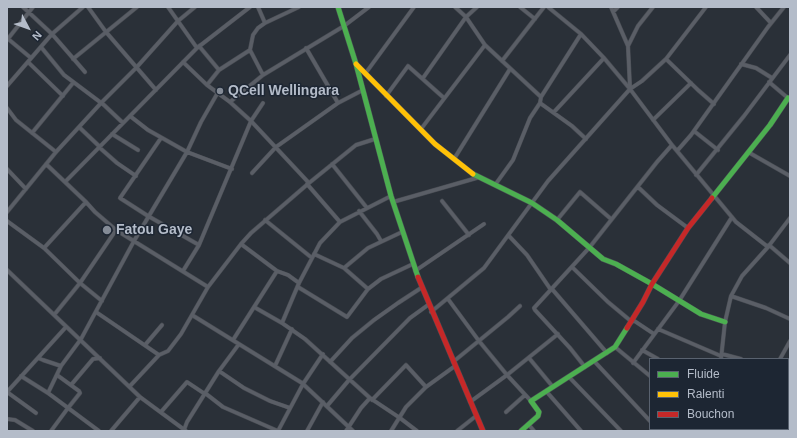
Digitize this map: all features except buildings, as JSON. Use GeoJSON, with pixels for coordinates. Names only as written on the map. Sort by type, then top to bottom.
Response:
{"type":"FeatureCollection","features":[{"type":"Feature","properties":{"kind":"street"},"geometry":{"type":"LineString","coordinates":[[23,7],[52,34],[84,72]]}},
{"type":"Feature","properties":{"kind":"street"},"geometry":{"type":"LineString","coordinates":[[31,58],[7,39],[33,7]]}},
{"type":"Feature","properties":{"kind":"street"},"geometry":{"type":"LineString","coordinates":[[7,86],[52,34],[83,7]]}},
{"type":"Feature","properties":{"kind":"street"},"geometry":{"type":"LineString","coordinates":[[88,7],[106,32],[156,90]]}},
{"type":"Feature","properties":{"kind":"street"},"geometry":{"type":"LineString","coordinates":[[73,59],[137,7]]}},
{"type":"Feature","properties":{"kind":"street"},"geometry":{"type":"LineString","coordinates":[[168,7],[198,47],[220,70]]}},
{"type":"Feature","properties":{"kind":"street"},"geometry":{"type":"LineString","coordinates":[[8,209],[56,152],[101,103],[136,68],[178,21],[195,7]]}},
{"type":"Feature","properties":{"kind":"street"},"geometry":{"type":"LineString","coordinates":[[66,182],[198,47],[250,7]]}},
{"type":"Feature","properties":{"kind":"street"},"geometry":{"type":"LineString","coordinates":[[258,7],[265,23]]}},
{"type":"Feature","properties":{"kind":"street"},"geometry":{"type":"LineString","coordinates":[[263,74],[250,50],[252,35],[265,23],[299,7]]}},
{"type":"Feature","properties":{"kind":"street"},"geometry":{"type":"LineString","coordinates":[[338,7],[356,64],[391,196],[415,271],[428,305],[483,431]]}},
{"type":"Feature","properties":{"kind":"street"},"geometry":{"type":"LineString","coordinates":[[230,102],[263,74],[344,26],[368,7]]}},
{"type":"Feature","properties":{"kind":"street"},"geometry":{"type":"LineString","coordinates":[[365,74],[414,7]]}},
{"type":"Feature","properties":{"kind":"street"},"geometry":{"type":"LineString","coordinates":[[455,7],[466,17],[485,45],[541,97]]}},
{"type":"Feature","properties":{"kind":"street"},"geometry":{"type":"LineString","coordinates":[[423,78],[466,17],[477,7]]}},
{"type":"Feature","properties":{"kind":"street"},"geometry":{"type":"LineString","coordinates":[[520,7],[535,19]]}},
{"type":"Feature","properties":{"kind":"street"},"geometry":{"type":"LineString","coordinates":[[502,61],[544,7]]}},
{"type":"Feature","properties":{"kind":"street"},"geometry":{"type":"LineString","coordinates":[[548,7],[581,34],[604,58],[630,89],[696,175],[736,222],[790,263]]}},
{"type":"Feature","properties":{"kind":"street"},"geometry":{"type":"LineString","coordinates":[[611,7],[628,46],[630,89]]}},
{"type":"Feature","properties":{"kind":"street"},"geometry":{"type":"LineString","coordinates":[[613,12],[618,7]]}},
{"type":"Feature","properties":{"kind":"street"},"geometry":{"type":"LineString","coordinates":[[628,46],[638,26],[653,7]]}},
{"type":"Feature","properties":{"kind":"street"},"geometry":{"type":"LineString","coordinates":[[431,312],[484,268],[548,181],[630,89],[642,81],[666,59],[706,7]]}},
{"type":"Feature","properties":{"kind":"street"},"geometry":{"type":"LineString","coordinates":[[756,7],[771,23]]}},
{"type":"Feature","properties":{"kind":"street"},"geometry":{"type":"LineString","coordinates":[[677,151],[694,131],[741,64],[784,7]]}},
{"type":"Feature","properties":{"kind":"street"},"geometry":{"type":"LineString","coordinates":[[495,185],[513,160],[530,118],[540,102],[541,97],[581,34]]}},
{"type":"Feature","properties":{"kind":"street"},"geometry":{"type":"LineString","coordinates":[[421,129],[485,45]]}},
{"type":"Feature","properties":{"kind":"street"},"geometry":{"type":"LineString","coordinates":[[41,47],[64,76],[101,103],[123,123]]}},
{"type":"Feature","properties":{"kind":"street"},"geometry":{"type":"LineString","coordinates":[[306,48],[338,103]]}},
{"type":"Feature","properties":{"kind":"street"},"geometry":{"type":"LineString","coordinates":[[207,85],[220,70],[250,50]]}},
{"type":"Feature","properties":{"kind":"street"},"geometry":{"type":"LineString","coordinates":[[696,175],[718,150],[790,55]]}},
{"type":"Feature","properties":{"kind":"street"},"geometry":{"type":"LineString","coordinates":[[554,112],[604,58]]}},
{"type":"Feature","properties":{"kind":"street"},"geometry":{"type":"LineString","coordinates":[[666,59],[714,104]]}},
{"type":"Feature","properties":{"kind":"street"},"geometry":{"type":"LineString","coordinates":[[28,62],[63,96]]}},
{"type":"Feature","properties":{"kind":"street"},"geometry":{"type":"LineString","coordinates":[[183,62],[217,94],[230,102],[252,121],[340,222]]}},
{"type":"Feature","properties":{"kind":"street"},"geometry":{"type":"LineString","coordinates":[[356,64],[435,144],[454,159],[480,177],[532,203],[557,220],[603,259],[616,264],[652,284],[701,314],[725,322]]}},
{"type":"Feature","properties":{"kind":"street"},"geometry":{"type":"LineString","coordinates":[[741,64],[756,68],[772,78]]}},
{"type":"Feature","properties":{"kind":"street"},"geometry":{"type":"LineString","coordinates":[[386,96],[408,66],[444,98]]}},
{"type":"Feature","properties":{"kind":"street"},"geometry":{"type":"LineString","coordinates":[[454,159],[510,69]]}},
{"type":"Feature","properties":{"kind":"street"},"geometry":{"type":"LineString","coordinates":[[531,401],[616,347],[652,284],[688,228],[789,99],[769,82]]}},
{"type":"Feature","properties":{"kind":"street"},"geometry":{"type":"LineString","coordinates":[[32,133],[73,83]]}},
{"type":"Feature","properties":{"kind":"street"},"geometry":{"type":"LineString","coordinates":[[653,120],[691,83]]}},
{"type":"Feature","properties":{"kind":"street"},"geometry":{"type":"LineString","coordinates":[[252,173],[276,147],[338,103],[363,90]]}},
{"type":"Feature","properties":{"kind":"street"},"geometry":{"type":"LineString","coordinates":[[48,393],[61,366],[81,339],[148,216],[187,152],[201,122],[217,94]]}},
{"type":"Feature","properties":{"kind":"street"},"geometry":{"type":"LineString","coordinates":[[540,102],[572,126],[586,139]]}},
{"type":"Feature","properties":{"kind":"street"},"geometry":{"type":"LineString","coordinates":[[183,270],[199,245],[252,121],[263,103]]}},
{"type":"Feature","properties":{"kind":"street"},"geometry":{"type":"LineString","coordinates":[[7,108],[16,120],[56,152]]}},
{"type":"Feature","properties":{"kind":"street"},"geometry":{"type":"LineString","coordinates":[[130,116],[161,138],[187,152],[232,169]]}},
{"type":"Feature","properties":{"kind":"street"},"geometry":{"type":"LineString","coordinates":[[79,128],[117,163],[136,176]]}},
{"type":"Feature","properties":{"kind":"street"},"geometry":{"type":"LineString","coordinates":[[694,131],[718,150]]}},
{"type":"Feature","properties":{"kind":"street"},"geometry":{"type":"LineString","coordinates":[[112,134],[138,150]]}},
{"type":"Feature","properties":{"kind":"street"},"geometry":{"type":"LineString","coordinates":[[161,138],[120,198],[199,245]]}},
{"type":"Feature","properties":{"kind":"street"},"geometry":{"type":"LineString","coordinates":[[130,386],[159,355],[168,351],[181,334],[208,287],[241,244],[265,220],[356,145],[375,139]]}},
{"type":"Feature","properties":{"kind":"street"},"geometry":{"type":"LineString","coordinates":[[585,367],[534,308],[589,248],[672,145]]}},
{"type":"Feature","properties":{"kind":"street"},"geometry":{"type":"LineString","coordinates":[[748,152],[790,176]]}},
{"type":"Feature","properties":{"kind":"street"},"geometry":{"type":"LineString","coordinates":[[46,164],[95,212],[116,230],[183,270],[208,287]]}},
{"type":"Feature","properties":{"kind":"street"},"geometry":{"type":"LineString","coordinates":[[332,164],[367,208]]}},
{"type":"Feature","properties":{"kind":"street"},"geometry":{"type":"LineString","coordinates":[[7,169],[26,189]]}},
{"type":"Feature","properties":{"kind":"street"},"geometry":{"type":"LineString","coordinates":[[393,202],[480,177]]}},
{"type":"Feature","properties":{"kind":"street"},"geometry":{"type":"LineString","coordinates":[[638,187],[657,205],[688,228]]}},
{"type":"Feature","properties":{"kind":"street"},"geometry":{"type":"LineString","coordinates":[[557,220],[580,192],[611,219]]}},
{"type":"Feature","properties":{"kind":"street"},"geometry":{"type":"LineString","coordinates":[[282,323],[298,285],[320,243],[340,222],[391,196]]}},
{"type":"Feature","properties":{"kind":"street"},"geometry":{"type":"LineString","coordinates":[[442,201],[469,235]]}},
{"type":"Feature","properties":{"kind":"street"},"geometry":{"type":"LineString","coordinates":[[44,248],[86,202]]}},
{"type":"Feature","properties":{"kind":"street"},"geometry":{"type":"LineString","coordinates":[[359,211],[381,241]]}},
{"type":"Feature","properties":{"kind":"street"},"geometry":{"type":"LineString","coordinates":[[633,363],[679,301],[732,217]]}},
{"type":"Feature","properties":{"kind":"street"},"geometry":{"type":"LineString","coordinates":[[721,356],[725,322],[731,296],[742,276],[769,246],[790,218]]}},
{"type":"Feature","properties":{"kind":"street"},"geometry":{"type":"LineString","coordinates":[[265,220],[312,258]]}},
{"type":"Feature","properties":{"kind":"street"},"geometry":{"type":"LineString","coordinates":[[7,221],[44,248],[80,284],[102,301]]}},
{"type":"Feature","properties":{"kind":"street"},"geometry":{"type":"LineString","coordinates":[[415,271],[484,224]]}},
{"type":"Feature","properties":{"kind":"street"},"geometry":{"type":"LineString","coordinates":[[54,315],[80,284],[116,230]]}},
{"type":"Feature","properties":{"kind":"street"},"geometry":{"type":"LineString","coordinates":[[344,268],[368,248],[402,232]]}},
{"type":"Feature","properties":{"kind":"street"},"geometry":{"type":"LineString","coordinates":[[509,236],[527,255],[552,289],[607,353]]}},
{"type":"Feature","properties":{"kind":"street"},"geometry":{"type":"LineString","coordinates":[[241,244],[277,271],[288,275],[298,285],[347,317],[368,289],[381,278],[413,264]]}},
{"type":"Feature","properties":{"kind":"street"},"geometry":{"type":"LineString","coordinates":[[314,254],[344,268],[368,289]]}},
{"type":"Feature","properties":{"kind":"street"},"geometry":{"type":"LineString","coordinates":[[572,267],[608,302],[632,321],[654,334]]}},
{"type":"Feature","properties":{"kind":"street"},"geometry":{"type":"LineString","coordinates":[[7,270],[140,396],[184,431],[187,422],[205,393],[239,344]]}},
{"type":"Feature","properties":{"kind":"street"},"geometry":{"type":"LineString","coordinates":[[233,340],[277,271]]}},
{"type":"Feature","properties":{"kind":"street"},"geometry":{"type":"LineString","coordinates":[[330,362],[352,338],[374,320],[421,288]]}},
{"type":"Feature","properties":{"kind":"street"},"geometry":{"type":"LineString","coordinates":[[731,296],[766,308],[790,319]]}},
{"type":"Feature","properties":{"kind":"street"},"geometry":{"type":"LineString","coordinates":[[448,299],[479,341],[539,412],[538,416],[521,431]]}},
{"type":"Feature","properties":{"kind":"street"},"geometry":{"type":"LineString","coordinates":[[327,406],[349,380],[410,318],[428,305]]}},
{"type":"Feature","properties":{"kind":"street"},"geometry":{"type":"LineString","coordinates":[[391,431],[406,407],[426,387],[508,318],[520,306]]}},
{"type":"Feature","properties":{"kind":"street"},"geometry":{"type":"LineString","coordinates":[[254,307],[292,329],[323,354],[371,399],[417,431]]}},
{"type":"Feature","properties":{"kind":"street"},"geometry":{"type":"LineString","coordinates":[[96,312],[159,355]]}},
{"type":"Feature","properties":{"kind":"street"},"geometry":{"type":"LineString","coordinates":[[192,315],[303,384],[323,402],[348,429],[353,431]]}},
{"type":"Feature","properties":{"kind":"street"},"geometry":{"type":"LineString","coordinates":[[145,345],[162,325]]}},
{"type":"Feature","properties":{"kind":"street"},"geometry":{"type":"LineString","coordinates":[[36,413],[7,392],[66,327]]}},
{"type":"Feature","properties":{"kind":"street"},"geometry":{"type":"LineString","coordinates":[[275,366],[292,329]]}},
{"type":"Feature","properties":{"kind":"street"},"geometry":{"type":"LineString","coordinates":[[658,329],[721,356],[734,358]]}},
{"type":"Feature","properties":{"kind":"street"},"geometry":{"type":"LineString","coordinates":[[470,402],[529,358],[558,334]]}},
{"type":"Feature","properties":{"kind":"street"},"geometry":{"type":"LineString","coordinates":[[781,358],[790,341]]}},
{"type":"Feature","properties":{"kind":"street"},"geometry":{"type":"LineString","coordinates":[[616,347],[649,375]]}},
{"type":"Feature","properties":{"kind":"street"},"geometry":{"type":"LineString","coordinates":[[642,350],[656,358]]}},
{"type":"Feature","properties":{"kind":"street"},"geometry":{"type":"LineString","coordinates":[[161,412],[188,382],[223,407],[278,431],[303,384],[323,354]]}},
{"type":"Feature","properties":{"kind":"street"},"geometry":{"type":"LineString","coordinates":[[38,358],[61,366]]}},
{"type":"Feature","properties":{"kind":"street"},"geometry":{"type":"LineString","coordinates":[[72,385],[93,359],[100,358]]}},
{"type":"Feature","properties":{"kind":"street"},"geometry":{"type":"LineString","coordinates":[[529,358],[552,387]]}},
{"type":"Feature","properties":{"kind":"street"},"geometry":{"type":"LineString","coordinates":[[594,361],[649,420]]}},
{"type":"Feature","properties":{"kind":"street"},"geometry":{"type":"LineString","coordinates":[[348,429],[371,399],[406,365],[426,387]]}},
{"type":"Feature","properties":{"kind":"street"},"geometry":{"type":"LineString","coordinates":[[219,371],[244,388],[270,401],[290,408]]}},
{"type":"Feature","properties":{"kind":"street"},"geometry":{"type":"LineString","coordinates":[[21,376],[48,393],[99,431]]}},
{"type":"Feature","properties":{"kind":"street"},"geometry":{"type":"LineString","coordinates":[[51,431],[80,393],[72,385],[57,376]]}},
{"type":"Feature","properties":{"kind":"street"},"geometry":{"type":"LineString","coordinates":[[569,377],[620,431]]}},
{"type":"Feature","properties":{"kind":"street"},"geometry":{"type":"LineString","coordinates":[[546,391],[581,431]]}},
{"type":"Feature","properties":{"kind":"street"},"geometry":{"type":"LineString","coordinates":[[506,412],[525,395]]}},
{"type":"Feature","properties":{"kind":"street"},"geometry":{"type":"LineString","coordinates":[[111,431],[140,396]]}},
{"type":"Feature","properties":{"kind":"street"},"geometry":{"type":"LineString","coordinates":[[307,431],[323,402]]}},
{"type":"Feature","properties":{"kind":"street"},"geometry":{"type":"LineString","coordinates":[[457,431],[476,416]]}},
{"type":"Feature","properties":{"kind":"street"},"geometry":{"type":"LineString","coordinates":[[7,419],[15,420],[26,429],[33,431]]}},
{"type":"Feature","properties":{"kind":"street"},"geometry":{"type":"LineString","coordinates":[[529,425],[534,431]]}},
{"type":"Feature","properties":{"kind":"traffic: fast"},"geometry":{"type":"LineString","coordinates":[[338,7],[356,64],[391,196],[418,277]]}},
{"type":"Feature","properties":{"kind":"traffic: fast"},"geometry":{"type":"LineString","coordinates":[[712,198],[770,125],[788,98]]}},
{"type":"Feature","properties":{"kind":"traffic: fast"},"geometry":{"type":"LineString","coordinates":[[473,174],[532,203],[557,220],[603,259],[616,264],[652,284],[701,314],[725,322]]}},
{"type":"Feature","properties":{"kind":"traffic: fast"},"geometry":{"type":"LineString","coordinates":[[521,431],[538,416],[539,412],[531,401],[615,347],[627,328]]}},
{"type":"Feature","properties":{"kind":"traffic: slow"},"geometry":{"type":"LineString","coordinates":[[356,64],[435,144],[473,174]]}},
{"type":"Feature","properties":{"kind":"traffic: jam"},"geometry":{"type":"LineString","coordinates":[[627,328],[652,284],[688,228],[712,198]]}},
{"type":"Feature","properties":{"kind":"traffic: jam"},"geometry":{"type":"LineString","coordinates":[[418,277],[483,431]]}},
{"type":"Feature","properties":{"kind":"place","name":"QCell Wellingara"},"geometry":{"type":"Point","coordinates":[220,91]}},
{"type":"Feature","properties":{"kind":"place","name":"Fatou Gaye"},"geometry":{"type":"Point","coordinates":[107,230]}}]}
